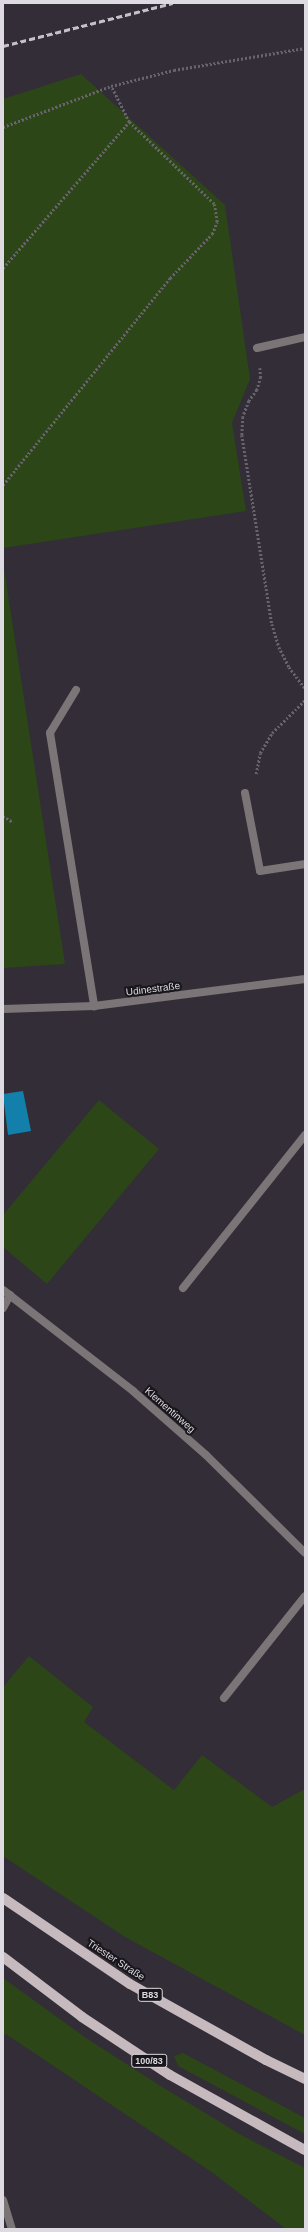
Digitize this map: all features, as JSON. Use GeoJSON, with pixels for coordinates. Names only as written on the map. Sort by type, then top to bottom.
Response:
{"type":"FeatureCollection","features":[{"type":"Feature","properties":{"kind":"main road","name":"Triester Straße"},"geometry":{"type":"LineString","coordinates":[[3,1898],[130,1984],[266,2060],[305,2079]]}},
{"type":"Feature","properties":{"kind":"main road","name":"100/83"},"geometry":{"type":"LineString","coordinates":[[3,1957],[82,2017],[170,2075],[305,2150]]}},
{"type":"Feature","properties":{"kind":"street"},"geometry":{"type":"LineString","coordinates":[[257,348],[305,337]]}},
{"type":"Feature","properties":{"kind":"street"},"geometry":{"type":"LineString","coordinates":[[76,690],[50,733],[94,1006]]}},
{"type":"Feature","properties":{"kind":"street"},"geometry":{"type":"LineString","coordinates":[[245,793],[260,871],[305,864]]}},
{"type":"Feature","properties":{"kind":"street","name":"Udinestraße"},"geometry":{"type":"LineString","coordinates":[[3,1009],[94,1006],[305,979]]}},
{"type":"Feature","properties":{"kind":"street"},"geometry":{"type":"LineString","coordinates":[[183,1288],[305,1135]]}},
{"type":"Feature","properties":{"kind":"street","name":"Klementinweg"},"geometry":{"type":"LineString","coordinates":[[3,1290],[156,1411],[206,1455],[305,1553]]}},
{"type":"Feature","properties":{"kind":"street"},"geometry":{"type":"LineString","coordinates":[[3,1308],[10,1295]]}},
{"type":"Feature","properties":{"kind":"street"},"geometry":{"type":"LineString","coordinates":[[224,1698],[305,1596]]}},
{"type":"Feature","properties":{"kind":"street"},"geometry":{"type":"LineString","coordinates":[[3,2200],[12,2229]]}},
{"type":"Feature","properties":{"kind":"path"},"geometry":{"type":"LineString","coordinates":[[3,127],[111,86],[174,70],[305,48]]}},
{"type":"Feature","properties":{"kind":"path"},"geometry":{"type":"LineString","coordinates":[[3,485],[170,278],[212,234],[217,222],[214,204],[129,122],[111,86]]}},
{"type":"Feature","properties":{"kind":"path"},"geometry":{"type":"LineString","coordinates":[[3,268],[129,122]]}},
{"type":"Feature","properties":{"kind":"path"},"geometry":{"type":"LineString","coordinates":[[257,348],[261,377],[243,417],[242,435],[272,624],[279,647],[289,668],[305,688]]}},
{"type":"Feature","properties":{"kind":"path"},"geometry":{"type":"LineString","coordinates":[[245,793],[257,784],[255,770],[260,753],[272,733],[305,700]]}},
{"type":"Feature","properties":{"kind":"path"},"geometry":{"type":"LineString","coordinates":[[3,816],[13,822]]}},
{"type":"Feature","properties":{"kind":"green space"},"geometry":{"type":"Polygon","coordinates":[[[81,74],[225,205],[250,379],[232,423],[246,511],[3,548],[3,99],[81,74]]]}},
{"type":"Feature","properties":{"kind":"green space"},"geometry":{"type":"Polygon","coordinates":[[[3,562],[65,964],[3,968],[3,562]]]}},
{"type":"Feature","properties":{"kind":"green space"},"geometry":{"type":"Polygon","coordinates":[[[99,1100],[159,1149],[47,1284],[3,1247],[3,1215],[99,1100]]]}},
{"type":"Feature","properties":{"kind":"green space"},"geometry":{"type":"Polygon","coordinates":[[[29,1656],[93,1707],[84,1722],[174,1790],[202,1755],[272,1807],[303,1790],[305,1791],[305,2035],[125,1937],[3,1856],[3,1687],[29,1656]]]}},
{"type":"Feature","properties":{"kind":"green space"},"geometry":{"type":"Polygon","coordinates":[[[3,1978],[86,2038],[159,2085],[243,2136],[305,2168],[305,2229],[286,2229],[213,2173],[6,2034],[3,2035],[3,1978]]]}},
{"type":"Feature","properties":{"kind":"green space"},"geometry":{"type":"Polygon","coordinates":[[[183,2053],[305,2118],[305,2134],[178,2066],[174,2056],[183,2053]]]}},
{"type":"Feature","properties":{"kind":"water"},"geometry":{"type":"Polygon","coordinates":[[[23,1091],[31,1131],[8,1135],[3,1094],[23,1091]]]}},
{"type":"Feature","properties":{"kind":"railway"},"geometry":{"type":"LineString","coordinates":[[3,46],[173,3]]}}]}
